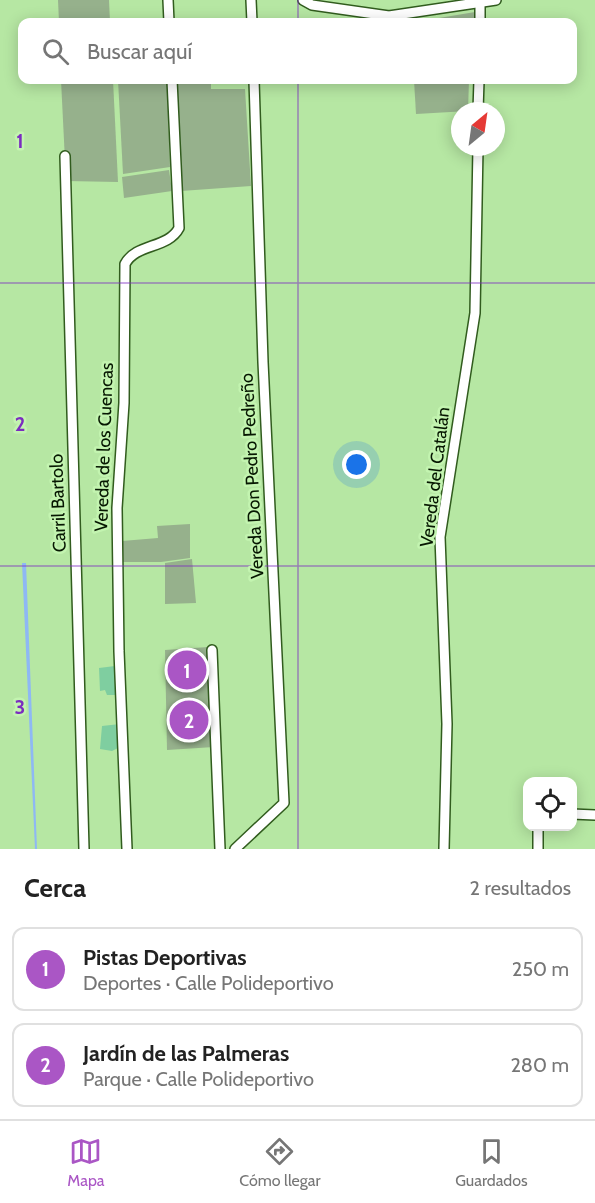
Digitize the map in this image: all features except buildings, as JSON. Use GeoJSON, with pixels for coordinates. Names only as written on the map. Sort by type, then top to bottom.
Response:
{"type":"FeatureCollection","features":[{"type":"Feature","properties":{"kind":"street"},"geometry":{"type":"LineString","coordinates":[[168,0],[169,18]]}},
{"type":"Feature","properties":{"kind":"street"},"geometry":{"type":"LineString","coordinates":[[251,0],[252,18]]}},
{"type":"Feature","properties":{"kind":"street"},"geometry":{"type":"LineString","coordinates":[[303,0],[312,6],[390,16],[496,0]]}},
{"type":"Feature","properties":{"kind":"street"},"geometry":{"type":"LineString","coordinates":[[480,1],[480,18]]}},
{"type":"Feature","properties":{"kind":"street","name":"Vereda de los Cuencas"},"geometry":{"type":"LineString","coordinates":[[127,849],[119,651],[117,508],[124,403],[124,264],[130,254],[174,237],[179,228],[172,84]]}},
{"type":"Feature","properties":{"kind":"street","name":"Vereda Don Pedro Pedreño"},"geometry":{"type":"LineString","coordinates":[[235,849],[284,803],[264,374],[254,84]]}},
{"type":"Feature","properties":{"kind":"street"},"geometry":{"type":"LineString","coordinates":[[478,102],[479,84]]}},
{"type":"Feature","properties":{"kind":"street","name":"Carril Bartolo"},"geometry":{"type":"LineString","coordinates":[[65,156],[84,849]]}},
{"type":"Feature","properties":{"kind":"street","name":"Vereda del Catalán"},"geometry":{"type":"LineString","coordinates":[[444,849],[447,724],[440,537],[475,313],[478,156]]}},
{"type":"Feature","properties":{"kind":"street"},"geometry":{"type":"LineString","coordinates":[[212,650],[220,849]]}},
{"type":"Feature","properties":{"kind":"street"},"geometry":{"type":"LineString","coordinates":[[577,814],[595,815]]}},
{"type":"Feature","properties":{"kind":"street"},"geometry":{"type":"LineString","coordinates":[[538,831],[538,849]]}},
{"type":"Feature","properties":{"kind":"green space"},"geometry":{"type":"Polygon","coordinates":[[[58,0],[109,0],[110,18],[59,18],[58,0]]]}},
{"type":"Feature","properties":{"kind":"green space"},"geometry":{"type":"Polygon","coordinates":[[[475,12],[475,18],[439,18],[475,12]]]}},
{"type":"Feature","properties":{"kind":"green space"},"geometry":{"type":"Polygon","coordinates":[[[61,84],[113,84],[118,182],[66,181],[61,84]]]}},
{"type":"Feature","properties":{"kind":"green space"},"geometry":{"type":"Polygon","coordinates":[[[118,84],[167,84],[170,167],[123,174],[118,84]]]}},
{"type":"Feature","properties":{"kind":"green space"},"geometry":{"type":"Polygon","coordinates":[[[176,84],[211,84],[211,89],[245,89],[251,186],[181,191],[176,84]]]}},
{"type":"Feature","properties":{"kind":"green space"},"geometry":{"type":"Polygon","coordinates":[[[414,84],[469,84],[468,102],[451,102],[451,112],[416,114],[414,84]]]}},
{"type":"Feature","properties":{"kind":"green space"},"geometry":{"type":"Polygon","coordinates":[[[169,170],[172,191],[124,198],[122,177],[169,170]]]}},
{"type":"Feature","properties":{"kind":"green space"},"geometry":{"type":"Polygon","coordinates":[[[190,524],[190,558],[161,562],[122,562],[122,541],[158,538],[157,526],[190,524]]]}},
{"type":"Feature","properties":{"kind":"green space"},"geometry":{"type":"Polygon","coordinates":[[[192,559],[196,603],[165,604],[165,563],[192,559]]]}},
{"type":"Feature","properties":{"kind":"green space"},"geometry":{"type":"Polygon","coordinates":[[[208,647],[214,747],[167,750],[165,650],[208,647]]]}},
{"type":"Feature","properties":{"kind":"water"},"geometry":{"type":"Polygon","coordinates":[[[22,563],[26,563],[37,849],[35,849],[22,563]]]}},
{"type":"Feature","properties":{"kind":"place","name":"Pistas Deportivas"},"geometry":{"type":"Point","coordinates":[187,670]}},
{"type":"Feature","properties":{"kind":"place","name":"Jardín de las Palmeras"},"geometry":{"type":"Point","coordinates":[189,720]}}]}
